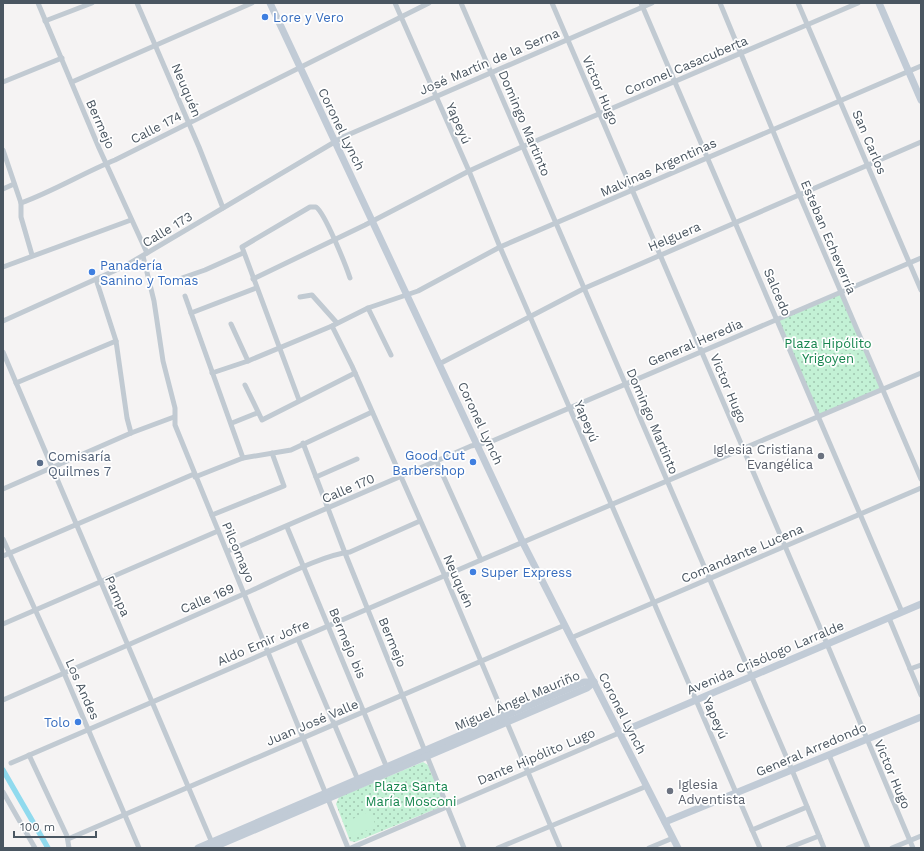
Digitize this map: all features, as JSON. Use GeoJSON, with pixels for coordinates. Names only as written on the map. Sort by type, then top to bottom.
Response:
{"type":"FeatureCollection","features":[{"type":"Feature","properties":{"kind":"main road","name":"Coronel Lynch"},"geometry":{"type":"LineString","coordinates":[[270,3],[524,543],[678,848]]}},
{"type":"Feature","properties":{"kind":"main road"},"geometry":{"type":"LineString","coordinates":[[879,3],[921,100]]}},
{"type":"Feature","properties":{"kind":"main road","name":"Avenida Crisólogo Larralde"},"geometry":{"type":"LineString","coordinates":[[619,733],[695,699],[751,677],[921,604]]}},
{"type":"Feature","properties":{"kind":"main road","name":"Miguel Ángel Mauriño"},"geometry":{"type":"LineString","coordinates":[[198,848],[213,846],[506,720],[584,682],[594,682]]}},
{"type":"Feature","properties":{"kind":"main road","name":"General Arredondo"},"geometry":{"type":"LineString","coordinates":[[665,822],[921,717]]}},
{"type":"Feature","properties":{"kind":"main road","name":"Miguel Ángel Mauriño"},"geometry":{"type":"LineString","coordinates":[[327,796],[358,780],[426,754]]}},
{"type":"Feature","properties":{"kind":"street","name":"Bermejo"},"geometry":{"type":"LineString","coordinates":[[38,3],[132,220],[145,254]]}},
{"type":"Feature","properties":{"kind":"street"},"geometry":{"type":"LineString","coordinates":[[46,20],[92,3]]}},
{"type":"Feature","properties":{"kind":"street","name":"Neuquén"},"geometry":{"type":"LineString","coordinates":[[137,3],[189,123],[223,208]]}},
{"type":"Feature","properties":{"kind":"street"},"geometry":{"type":"LineString","coordinates":[[72,82],[155,44],[252,3]]}},
{"type":"Feature","properties":{"kind":"street","name":"Yapeyú"},"geometry":{"type":"LineString","coordinates":[[395,3],[469,171],[569,408],[760,848]]}},
{"type":"Feature","properties":{"kind":"street","name":"Calle 174"},"geometry":{"type":"LineString","coordinates":[[21,203],[51,192],[429,3]]}},
{"type":"Feature","properties":{"kind":"street","name":"Domingo Martinto"},"geometry":{"type":"LineString","coordinates":[[461,3],[524,146],[708,580],[792,770],[824,848]]}},
{"type":"Feature","properties":{"kind":"street","name":"Victor Hugo"},"geometry":{"type":"LineString","coordinates":[[552,3],[913,848]]}},
{"type":"Feature","properties":{"kind":"street","name":"José Martín de la Serna"},"geometry":{"type":"LineString","coordinates":[[335,142],[435,96],[568,39],[642,5],[652,3]]}},
{"type":"Feature","properties":{"kind":"street","name":"Esteban Echeverría"},"geometry":{"type":"LineString","coordinates":[[720,3],[799,194],[921,479]]}},
{"type":"Feature","properties":{"kind":"street","name":"San Carlos"},"geometry":{"type":"LineString","coordinates":[[798,3],[921,290]]}},
{"type":"Feature","properties":{"kind":"street","name":"Coronel Casacuberta"},"geometry":{"type":"LineString","coordinates":[[253,279],[373,221],[469,171],[674,81],[741,54],[858,3]]}},
{"type":"Feature","properties":{"kind":"street","name":"Salcedo"},"geometry":{"type":"LineString","coordinates":[[642,5],[902,612]]}},
{"type":"Feature","properties":{"kind":"street"},"geometry":{"type":"LineString","coordinates":[[3,82],[62,58]]}},
{"type":"Feature","properties":{"kind":"street","name":"Malvinas Argentinas"},"geometry":{"type":"LineString","coordinates":[[212,373],[280,348],[332,326],[337,322],[368,308],[418,291],[500,247],[921,66]]}},
{"type":"Feature","properties":{"kind":"street","name":"Calle 173"},"geometry":{"type":"LineString","coordinates":[[3,321],[125,266],[335,142]]}},
{"type":"Feature","properties":{"kind":"street","name":"Helguera"},"geometry":{"type":"LineString","coordinates":[[441,364],[585,288],[660,254],[921,142]]}},
{"type":"Feature","properties":{"kind":"street"},"geometry":{"type":"LineString","coordinates":[[3,150],[21,203],[21,217],[32,255]]}},
{"type":"Feature","properties":{"kind":"street"},"geometry":{"type":"LineString","coordinates":[[3,189],[14,184]]}},
{"type":"Feature","properties":{"kind":"street"},"geometry":{"type":"LineString","coordinates":[[185,284],[182,278],[205,270],[242,250],[310,207],[316,207],[321,211],[347,268],[350,278]]}},
{"type":"Feature","properties":{"kind":"street"},"geometry":{"type":"LineString","coordinates":[[3,267],[32,255],[132,220]]}},
{"type":"Feature","properties":{"kind":"street"},"geometry":{"type":"LineString","coordinates":[[242,250],[299,400]]}},
{"type":"Feature","properties":{"kind":"street","name":"Pilcomayo"},"geometry":{"type":"LineString","coordinates":[[145,254],[163,361],[175,408],[175,425],[194,475],[228,552],[302,738],[348,848]]}},
{"type":"Feature","properties":{"kind":"street","name":"General Heredia"},"geometry":{"type":"LineString","coordinates":[[478,445],[490,442],[777,318],[921,258]]}},
{"type":"Feature","properties":{"kind":"street"},"geometry":{"type":"LineString","coordinates":[[96,279],[116,341],[127,418],[131,433]]}},
{"type":"Feature","properties":{"kind":"street"},"geometry":{"type":"LineString","coordinates":[[191,313],[256,288]]}},
{"type":"Feature","properties":{"kind":"street"},"geometry":{"type":"LineString","coordinates":[[300,297],[312,295],[337,322]]}},
{"type":"Feature","properties":{"kind":"street"},"geometry":{"type":"LineString","coordinates":[[185,296],[244,458]]}},
{"type":"Feature","properties":{"kind":"street"},"geometry":{"type":"LineString","coordinates":[[368,308],[391,354]]}},
{"type":"Feature","properties":{"kind":"street"},"geometry":{"type":"LineString","coordinates":[[231,324],[248,361]]}},
{"type":"Feature","properties":{"kind":"street","name":"Neuquén"},"geometry":{"type":"LineString","coordinates":[[332,326],[445,576],[560,848]]}},
{"type":"Feature","properties":{"kind":"street"},"geometry":{"type":"LineString","coordinates":[[16,383],[116,341]]}},
{"type":"Feature","properties":{"kind":"street","name":"Pampa"},"geometry":{"type":"LineString","coordinates":[[3,352],[99,581],[213,846]]}},
{"type":"Feature","properties":{"kind":"street","name":"Aldo Emir Jofre"},"geometry":{"type":"LineString","coordinates":[[11,763],[151,701],[921,373]]}},
{"type":"Feature","properties":{"kind":"street"},"geometry":{"type":"LineString","coordinates":[[245,385],[262,420],[291,407],[299,400],[355,374]]}},
{"type":"Feature","properties":{"kind":"street"},"geometry":{"type":"LineString","coordinates":[[232,423],[257,412]]}},
{"type":"Feature","properties":{"kind":"street"},"geometry":{"type":"LineString","coordinates":[[3,556],[194,475],[244,458],[291,450],[303,443],[372,412]]}},
{"type":"Feature","properties":{"kind":"street"},"geometry":{"type":"LineString","coordinates":[[3,488],[131,433],[174,417]]}},
{"type":"Feature","properties":{"kind":"street","name":"Bermejo"},"geometry":{"type":"LineString","coordinates":[[303,443],[345,553],[464,848]]}},
{"type":"Feature","properties":{"kind":"street","name":"Calle 170"},"geometry":{"type":"LineString","coordinates":[[228,552],[478,445]]}},
{"type":"Feature","properties":{"kind":"street"},"geometry":{"type":"LineString","coordinates":[[212,515],[284,486],[272,453]]}},
{"type":"Feature","properties":{"kind":"street"},"geometry":{"type":"LineString","coordinates":[[316,477],[357,458]]}},
{"type":"Feature","properties":{"kind":"street"},"geometry":{"type":"LineString","coordinates":[[437,462],[481,560]]}},
{"type":"Feature","properties":{"kind":"street","name":"Comandante Lucena"},"geometry":{"type":"LineString","coordinates":[[571,638],[654,604],[921,488]]}},
{"type":"Feature","properties":{"kind":"street","name":"Calle 169"},"geometry":{"type":"LineString","coordinates":[[3,700],[304,567],[350,552],[420,521]]}},
{"type":"Feature","properties":{"kind":"street","name":"Bermejo bis"},"geometry":{"type":"LineString","coordinates":[[287,527],[387,768]]}},
{"type":"Feature","properties":{"kind":"street"},"geometry":{"type":"LineString","coordinates":[[3,624],[99,581],[218,531]]}},
{"type":"Feature","properties":{"kind":"street","name":"Los Andes"},"geometry":{"type":"LineString","coordinates":[[3,539],[64,673],[139,848]]}},
{"type":"Feature","properties":{"kind":"street"},"geometry":{"type":"LineString","coordinates":[[889,618],[921,695]]}},
{"type":"Feature","properties":{"kind":"street","name":"Juan José Valle"},"geometry":{"type":"LineString","coordinates":[[68,839],[124,813],[565,625]]}},
{"type":"Feature","properties":{"kind":"street"},"geometry":{"type":"LineString","coordinates":[[298,639],[358,780]]}},
{"type":"Feature","properties":{"kind":"street"},"geometry":{"type":"LineString","coordinates":[[910,669],[921,665]]}},
{"type":"Feature","properties":{"kind":"street","name":"Dante Hipólito Lugo"},"geometry":{"type":"LineString","coordinates":[[352,848],[619,733]]}},
{"type":"Feature","properties":{"kind":"street"},"geometry":{"type":"LineString","coordinates":[[829,755],[868,848]]}},
{"type":"Feature","properties":{"kind":"street"},"geometry":{"type":"LineString","coordinates":[[29,756],[68,839],[69,848]]}},
{"type":"Feature","properties":{"kind":"street"},"geometry":{"type":"LineString","coordinates":[[498,848],[646,786]]}},
{"type":"Feature","properties":{"kind":"street"},"geometry":{"type":"LineString","coordinates":[[3,792],[34,848]]}},
{"type":"Feature","properties":{"kind":"street"},"geometry":{"type":"LineString","coordinates":[[752,830],[807,807]]}},
{"type":"Feature","properties":{"kind":"street"},"geometry":{"type":"LineString","coordinates":[[788,848],[819,836]]}},
{"type":"Feature","properties":{"kind":"street"},"geometry":{"type":"LineString","coordinates":[[892,848],[921,836]]}},
{"type":"Feature","properties":{"kind":"street"},"geometry":{"type":"LineString","coordinates":[[649,848],[673,838]]}},
{"type":"Feature","properties":{"kind":"green space","name":"Plaza Hipólito Yrigoyen"},"geometry":{"type":"Polygon","coordinates":[[[841,292],[882,390],[818,417],[777,318],[841,292]]]}},
{"type":"Feature","properties":{"kind":"green space","name":"Plaza Santa María Mosconi"},"geometry":{"type":"Polygon","coordinates":[[[423,762],[428,765],[444,805],[355,842],[350,841],[336,804],[339,797],[423,762]]]}},
{"type":"Feature","properties":{"kind":"green space"},"geometry":{"type":"Polygon","coordinates":[[[370,811],[376,826],[352,837],[346,822],[370,811]]]}},
{"type":"Feature","properties":{"kind":"waterway"},"geometry":{"type":"LineString","coordinates":[[3,770],[48,848]]}},
{"type":"Feature","properties":{"kind":"place","name":"Lore y Vero"},"geometry":{"type":"Point","coordinates":[265,17]}},
{"type":"Feature","properties":{"kind":"place","name":"Panadería Sanino y Tomas"},"geometry":{"type":"Point","coordinates":[92,272]}},
{"type":"Feature","properties":{"kind":"place","name":"Iglesia Cristiana Evangélica"},"geometry":{"type":"Point","coordinates":[821,456]}},
{"type":"Feature","properties":{"kind":"place","name":"Good Cut Barbershop"},"geometry":{"type":"Point","coordinates":[473,462]}},
{"type":"Feature","properties":{"kind":"place","name":"Comisaría Quilmes 7"},"geometry":{"type":"Point","coordinates":[40,463]}},
{"type":"Feature","properties":{"kind":"place","name":"Super Express"},"geometry":{"type":"Point","coordinates":[473,572]}},
{"type":"Feature","properties":{"kind":"place","name":"Tolo"},"geometry":{"type":"Point","coordinates":[78,722]}},
{"type":"Feature","properties":{"kind":"place","name":"Iglesia Adventista"},"geometry":{"type":"Point","coordinates":[670,791]}}]}
